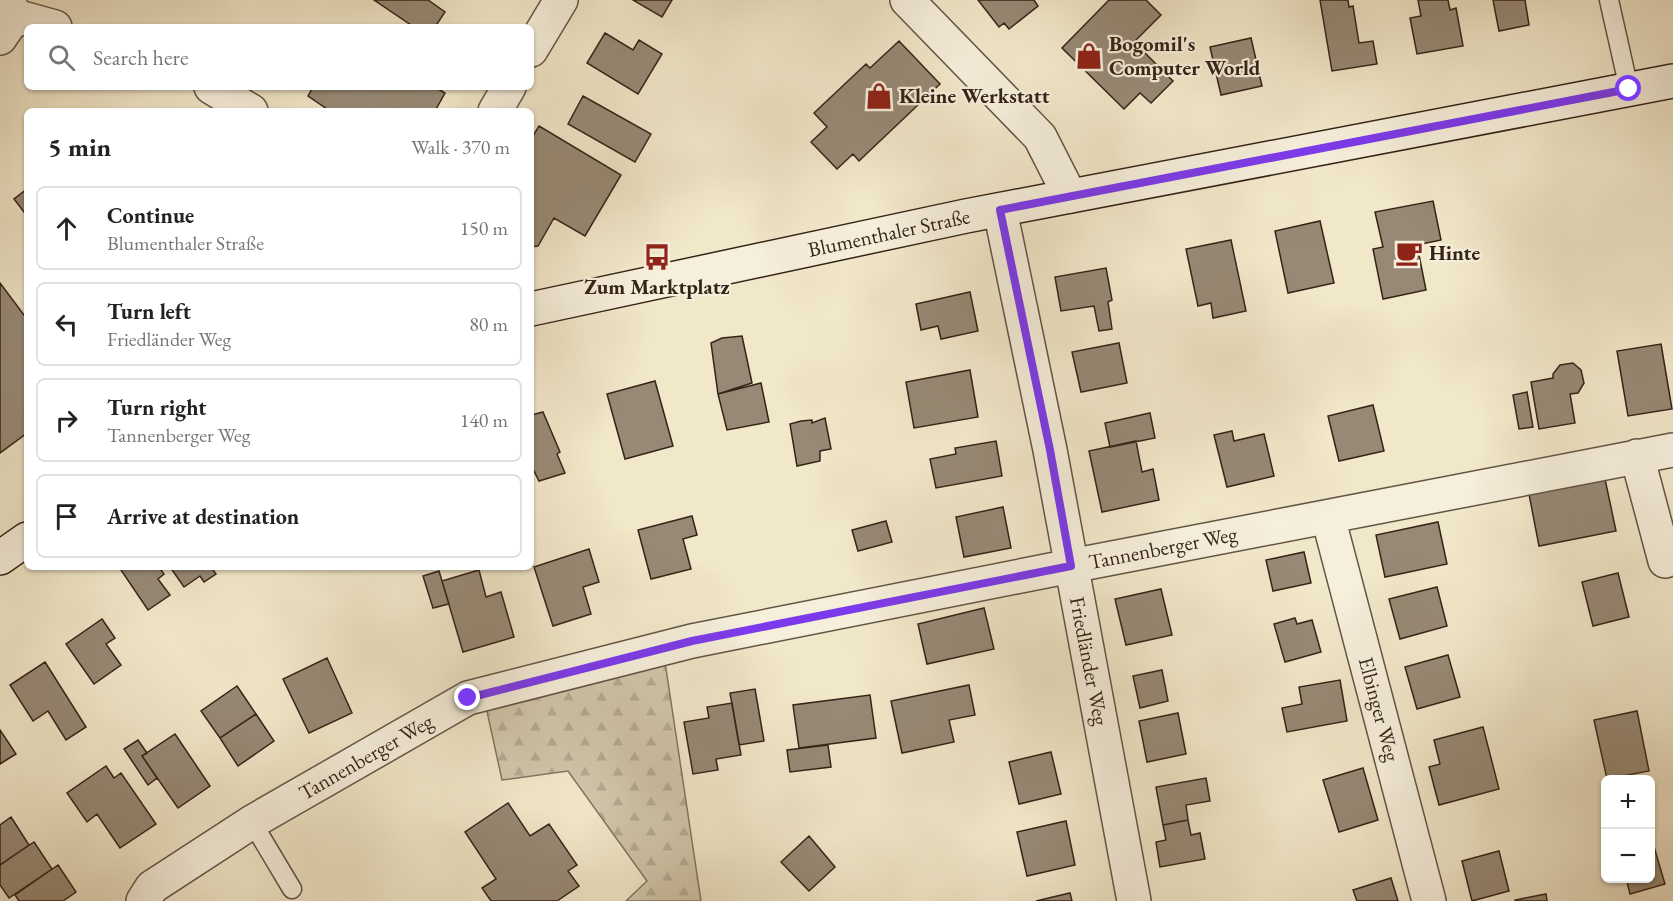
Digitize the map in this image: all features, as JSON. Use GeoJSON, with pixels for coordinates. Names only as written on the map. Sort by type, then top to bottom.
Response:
{"type":"FeatureCollection","features":[{"type":"Feature","properties":{"kind":"street"},"geometry":{"type":"LineString","coordinates":[[534,45],[561,0]]}},
{"type":"Feature","properties":{"kind":"street"},"geometry":{"type":"LineString","coordinates":[[907,0],[1040,137],[1070,196]]}},
{"type":"Feature","properties":{"kind":"street"},"geometry":{"type":"LineString","coordinates":[[8,18],[39,24]]}},
{"type":"Feature","properties":{"kind":"street","name":"Blumenthaler Straße"},"geometry":{"type":"LineString","coordinates":[[534,308],[966,216],[1673,81]]}},
{"type":"Feature","properties":{"kind":"street"},"geometry":{"type":"LineString","coordinates":[[216,90],[246,108]]}},
{"type":"Feature","properties":{"kind":"street"},"geometry":{"type":"LineString","coordinates":[[497,108],[507,90]]}},
{"type":"Feature","properties":{"kind":"street","name":"Friedländer Weg"},"geometry":{"type":"LineString","coordinates":[[1000,210],[1050,450],[1134,901]]}},
{"type":"Feature","properties":{"kind":"street","name":"Tannenberger Weg"},"geometry":{"type":"LineString","coordinates":[[143,901],[152,887],[252,822],[468,698],[692,641],[1673,450]]}},
{"type":"Feature","properties":{"kind":"street"},"geometry":{"type":"LineString","coordinates":[[1637,456],[1665,561]]}},
{"type":"Feature","properties":{"kind":"street","name":"Elbinger Weg"},"geometry":{"type":"LineString","coordinates":[[1328,517],[1429,901]]}},
{"type":"Feature","properties":{"kind":"street"},"geometry":{"type":"LineString","coordinates":[[0,558],[24,541]]}},
{"type":"Feature","properties":{"kind":"lane"},"geometry":{"type":"LineString","coordinates":[[1609,0],[1629,89]]}},
{"type":"Feature","properties":{"kind":"lane"},"geometry":{"type":"LineString","coordinates":[[252,822],[292,889]]}},
{"type":"Feature","properties":{"kind":"green space"},"geometry":{"type":"Polygon","coordinates":[[[665,662],[701,901],[626,901],[647,881],[568,771],[502,780],[486,707],[665,662]]]}},
{"type":"Feature","properties":{"kind":"building"},"geometry":{"type":"Polygon","coordinates":[[[374,0],[428,0],[445,12],[437,24],[410,24],[374,0]]]}},
{"type":"Feature","properties":{"kind":"building"},"geometry":{"type":"Polygon","coordinates":[[[633,0],[672,0],[662,17],[633,0]]]}},
{"type":"Feature","properties":{"kind":"building"},"geometry":{"type":"Polygon","coordinates":[[[978,0],[1034,0],[1038,6],[1009,29],[1004,23],[999,27],[978,0]]]}},
{"type":"Feature","properties":{"kind":"building"},"geometry":{"type":"Polygon","coordinates":[[[1109,0],[1146,0],[1161,15],[1134,42],[1173,81],[1151,103],[1140,93],[1124,109],[1062,48],[1109,0]]]}},
{"type":"Feature","properties":{"kind":"building"},"geometry":{"type":"Polygon","coordinates":[[[1320,0],[1348,0],[1349,7],[1353,6],[1359,43],[1373,41],[1377,64],[1332,71],[1320,0]]]}},
{"type":"Feature","properties":{"kind":"building"},"geometry":{"type":"Polygon","coordinates":[[[1418,0],[1448,0],[1450,10],[1456,8],[1463,46],[1417,54],[1410,18],[1421,16],[1418,0]]]}},
{"type":"Feature","properties":{"kind":"building"},"geometry":{"type":"Polygon","coordinates":[[[1493,0],[1525,0],[1529,25],[1499,31],[1493,0]]]}},
{"type":"Feature","properties":{"kind":"building"},"geometry":{"type":"Polygon","coordinates":[[[605,33],[633,50],[639,40],[662,54],[638,94],[587,63],[605,33]]]}},
{"type":"Feature","properties":{"kind":"building"},"geometry":{"type":"Polygon","coordinates":[[[1251,38],[1262,86],[1221,95],[1210,47],[1251,38]]]}},
{"type":"Feature","properties":{"kind":"building","name":"Kleine Werkstatt"},"geometry":{"type":"Polygon","coordinates":[[[899,41],[940,84],[859,161],[853,154],[837,169],[811,142],[827,127],[814,113],[866,64],[870,68],[899,41]]]}},
{"type":"Feature","properties":{"kind":"building"},"geometry":{"type":"Polygon","coordinates":[[[311,90],[440,90],[445,93],[437,108],[326,108],[308,96],[311,90]]]}},
{"type":"Feature","properties":{"kind":"building"},"geometry":{"type":"Polygon","coordinates":[[[583,96],[651,134],[635,162],[568,124],[583,96]]]}},
{"type":"Feature","properties":{"kind":"building"},"geometry":{"type":"Polygon","coordinates":[[[539,126],[621,175],[585,236],[554,218],[538,246],[534,247],[534,134],[539,126]]]}},
{"type":"Feature","properties":{"kind":"building"},"geometry":{"type":"Polygon","coordinates":[[[24,191],[24,212],[14,199],[24,191]]]}},
{"type":"Feature","properties":{"kind":"building"},"geometry":{"type":"Polygon","coordinates":[[[1433,201],[1441,240],[1417,245],[1426,290],[1383,299],[1373,249],[1383,247],[1375,212],[1433,201]]]}},
{"type":"Feature","properties":{"kind":"building"},"geometry":{"type":"Polygon","coordinates":[[[1320,221],[1334,283],[1288,293],[1275,231],[1320,221]]]}},
{"type":"Feature","properties":{"kind":"building"},"geometry":{"type":"Polygon","coordinates":[[[1231,240],[1246,311],[1213,318],[1211,303],[1198,306],[1186,249],[1231,240]]]}},
{"type":"Feature","properties":{"kind":"building"},"geometry":{"type":"Polygon","coordinates":[[[1106,268],[1112,300],[1108,302],[1112,329],[1099,331],[1094,306],[1061,311],[1055,277],[1106,268]]]}},
{"type":"Feature","properties":{"kind":"building"},"geometry":{"type":"Polygon","coordinates":[[[0,283],[24,315],[24,435],[0,453],[0,283]]]}},
{"type":"Feature","properties":{"kind":"building"},"geometry":{"type":"Polygon","coordinates":[[[970,292],[978,331],[941,339],[938,326],[921,330],[916,304],[970,292]]]}},
{"type":"Feature","properties":{"kind":"building"},"geometry":{"type":"Polygon","coordinates":[[[742,336],[752,383],[718,394],[711,343],[722,338],[742,336]]]}},
{"type":"Feature","properties":{"kind":"building"},"geometry":{"type":"Polygon","coordinates":[[[1119,343],[1127,383],[1081,392],[1072,352],[1119,343]]]}},
{"type":"Feature","properties":{"kind":"building"},"geometry":{"type":"Polygon","coordinates":[[[1661,344],[1672,409],[1628,416],[1617,351],[1661,344]]]}},
{"type":"Feature","properties":{"kind":"building"},"geometry":{"type":"Polygon","coordinates":[[[1573,363],[1581,370],[1584,383],[1578,393],[1570,394],[1575,423],[1539,429],[1531,382],[1553,378],[1553,374],[1560,365],[1573,363]]]}},
{"type":"Feature","properties":{"kind":"building"},"geometry":{"type":"Polygon","coordinates":[[[970,370],[978,417],[914,428],[906,382],[970,370]]]}},
{"type":"Feature","properties":{"kind":"building"},"geometry":{"type":"Polygon","coordinates":[[[655,381],[673,446],[625,459],[607,394],[655,381]]]}},
{"type":"Feature","properties":{"kind":"building"},"geometry":{"type":"Polygon","coordinates":[[[761,383],[769,422],[727,430],[718,394],[761,383]]]}},
{"type":"Feature","properties":{"kind":"building"},"geometry":{"type":"Polygon","coordinates":[[[1527,392],[1533,427],[1519,429],[1513,395],[1527,392]]]}},
{"type":"Feature","properties":{"kind":"building"},"geometry":{"type":"Polygon","coordinates":[[[1373,405],[1384,451],[1339,461],[1328,416],[1373,405]]]}},
{"type":"Feature","properties":{"kind":"building"},"geometry":{"type":"Polygon","coordinates":[[[543,412],[560,452],[557,454],[565,473],[539,481],[534,471],[534,414],[543,412]]]}},
{"type":"Feature","properties":{"kind":"building"},"geometry":{"type":"Polygon","coordinates":[[[1150,413],[1155,438],[1110,447],[1105,423],[1150,413]]]}},
{"type":"Feature","properties":{"kind":"building"},"geometry":{"type":"Polygon","coordinates":[[[825,418],[831,449],[820,451],[820,461],[797,466],[790,424],[812,420],[812,423],[825,418]]]}},
{"type":"Feature","properties":{"kind":"building"},"geometry":{"type":"Polygon","coordinates":[[[1232,431],[1234,441],[1264,434],[1274,476],[1227,487],[1214,435],[1232,431]]]}},
{"type":"Feature","properties":{"kind":"building"},"geometry":{"type":"Polygon","coordinates":[[[996,441],[1002,476],[936,488],[930,459],[956,454],[955,448],[996,441]]]}},
{"type":"Feature","properties":{"kind":"building"},"geometry":{"type":"Polygon","coordinates":[[[1136,441],[1142,472],[1153,469],[1159,500],[1102,512],[1089,451],[1136,441]]]}},
{"type":"Feature","properties":{"kind":"building"},"geometry":{"type":"Polygon","coordinates":[[[1605,479],[1616,531],[1539,546],[1529,494],[1605,479]]]}},
{"type":"Feature","properties":{"kind":"building"},"geometry":{"type":"Polygon","coordinates":[[[1003,507],[1011,548],[964,557],[956,517],[1003,507]]]}},
{"type":"Feature","properties":{"kind":"building"},"geometry":{"type":"Polygon","coordinates":[[[692,516],[697,535],[683,539],[691,569],[651,579],[638,530],[692,516]]]}},
{"type":"Feature","properties":{"kind":"building"},"geometry":{"type":"Polygon","coordinates":[[[886,521],[892,542],[858,551],[852,530],[886,521]]]}},
{"type":"Feature","properties":{"kind":"building"},"geometry":{"type":"Polygon","coordinates":[[[1438,522],[1447,564],[1385,577],[1376,535],[1438,522]]]}},
{"type":"Feature","properties":{"kind":"building"},"geometry":{"type":"Polygon","coordinates":[[[589,549],[599,582],[583,587],[591,614],[553,626],[534,567],[589,549]]]}},
{"type":"Feature","properties":{"kind":"building"},"geometry":{"type":"Polygon","coordinates":[[[1304,552],[1311,583],[1273,591],[1266,560],[1304,552]]]}},
{"type":"Feature","properties":{"kind":"building"},"geometry":{"type":"Polygon","coordinates":[[[121,570],[161,570],[164,574],[158,579],[170,595],[148,610],[121,570]]]}},
{"type":"Feature","properties":{"kind":"building"},"geometry":{"type":"Polygon","coordinates":[[[172,570],[213,570],[216,574],[204,582],[200,576],[184,587],[172,570]]]}},
{"type":"Feature","properties":{"kind":"building"},"geometry":{"type":"Polygon","coordinates":[[[479,570],[486,597],[501,592],[514,637],[463,652],[442,581],[479,570]]]}},
{"type":"Feature","properties":{"kind":"building"},"geometry":{"type":"Polygon","coordinates":[[[439,571],[449,604],[433,608],[423,576],[439,571]]]}},
{"type":"Feature","properties":{"kind":"building"},"geometry":{"type":"Polygon","coordinates":[[[1618,573],[1629,617],[1593,626],[1582,582],[1618,573]]]}},
{"type":"Feature","properties":{"kind":"building"},"geometry":{"type":"Polygon","coordinates":[[[1437,587],[1447,626],[1400,639],[1389,599],[1437,587]]]}},
{"type":"Feature","properties":{"kind":"building"},"geometry":{"type":"Polygon","coordinates":[[[1161,589],[1172,635],[1126,645],[1115,599],[1161,589]]]}},
{"type":"Feature","properties":{"kind":"building"},"geometry":{"type":"Polygon","coordinates":[[[984,608],[994,649],[927,664],[918,624],[984,608]]]}},
{"type":"Feature","properties":{"kind":"building"},"geometry":{"type":"Polygon","coordinates":[[[1295,618],[1297,624],[1312,620],[1321,652],[1285,662],[1274,624],[1295,618]]]}},
{"type":"Feature","properties":{"kind":"building"},"geometry":{"type":"Polygon","coordinates":[[[102,619],[115,638],[106,644],[121,665],[94,684],[66,644],[102,619]]]}},
{"type":"Feature","properties":{"kind":"building"},"geometry":{"type":"Polygon","coordinates":[[[1448,655],[1460,697],[1417,709],[1405,667],[1448,655]]]}},
{"type":"Feature","properties":{"kind":"building"},"geometry":{"type":"Polygon","coordinates":[[[327,658],[352,713],[309,733],[283,679],[327,658]]]}},
{"type":"Feature","properties":{"kind":"building"},"geometry":{"type":"Polygon","coordinates":[[[45,662],[86,727],[66,740],[48,711],[33,721],[10,685],[45,662]]]}},
{"type":"Feature","properties":{"kind":"building"},"geometry":{"type":"Polygon","coordinates":[[[1162,670],[1168,701],[1140,708],[1133,676],[1162,670]]]}},
{"type":"Feature","properties":{"kind":"building"},"geometry":{"type":"Polygon","coordinates":[[[1340,680],[1347,721],[1287,732],[1282,708],[1302,704],[1299,687],[1340,680]]]}},
{"type":"Feature","properties":{"kind":"building"},"geometry":{"type":"Polygon","coordinates":[[[969,685],[975,715],[949,720],[954,742],[902,753],[891,701],[969,685]]]}},
{"type":"Feature","properties":{"kind":"building"},"geometry":{"type":"Polygon","coordinates":[[[237,686],[256,714],[220,738],[201,711],[237,686]]]}},
{"type":"Feature","properties":{"kind":"building"},"geometry":{"type":"Polygon","coordinates":[[[755,689],[764,741],[739,745],[730,693],[755,689]]]}},
{"type":"Feature","properties":{"kind":"building"},"geometry":{"type":"Polygon","coordinates":[[[870,695],[876,738],[799,748],[793,705],[870,695]]]}},
{"type":"Feature","properties":{"kind":"building"},"geometry":{"type":"Polygon","coordinates":[[[732,703],[741,755],[716,759],[718,770],[693,774],[684,722],[709,718],[707,707],[732,703]]]}},
{"type":"Feature","properties":{"kind":"building"},"geometry":{"type":"Polygon","coordinates":[[[1637,711],[1649,771],[1628,775],[1606,775],[1594,720],[1637,711]]]}},
{"type":"Feature","properties":{"kind":"building"},"geometry":{"type":"Polygon","coordinates":[[[1178,713],[1186,754],[1147,762],[1139,721],[1178,713]]]}},
{"type":"Feature","properties":{"kind":"building"},"geometry":{"type":"Polygon","coordinates":[[[256,714],[274,741],[238,766],[220,738],[256,714]]]}},
{"type":"Feature","properties":{"kind":"building"},"geometry":{"type":"Polygon","coordinates":[[[1483,727],[1499,789],[1439,805],[1429,767],[1440,764],[1434,740],[1483,727]]]}},
{"type":"Feature","properties":{"kind":"building"},"geometry":{"type":"Polygon","coordinates":[[[0,730],[16,754],[0,764],[0,730]]]}},
{"type":"Feature","properties":{"kind":"building"},"geometry":{"type":"Polygon","coordinates":[[[175,734],[210,786],[178,808],[142,756],[175,734]]]}},
{"type":"Feature","properties":{"kind":"building"},"geometry":{"type":"Polygon","coordinates":[[[138,740],[147,753],[142,756],[157,778],[148,785],[124,749],[138,740]]]}},
{"type":"Feature","properties":{"kind":"building"},"geometry":{"type":"Polygon","coordinates":[[[828,745],[831,767],[790,772],[787,750],[828,745]]]}},
{"type":"Feature","properties":{"kind":"building"},"geometry":{"type":"Polygon","coordinates":[[[1051,752],[1061,794],[1019,804],[1009,762],[1051,752]]]}},
{"type":"Feature","properties":{"kind":"building"},"geometry":{"type":"Polygon","coordinates":[[[106,766],[114,778],[121,773],[156,824],[120,848],[97,814],[87,822],[67,793],[106,766]]]}},
{"type":"Feature","properties":{"kind":"building"},"geometry":{"type":"Polygon","coordinates":[[[1363,768],[1378,820],[1339,832],[1323,780],[1363,768]]]}},
{"type":"Feature","properties":{"kind":"building"},"geometry":{"type":"Polygon","coordinates":[[[1206,778],[1210,801],[1186,805],[1188,820],[1163,825],[1156,787],[1206,778]]]}},
{"type":"Feature","properties":{"kind":"building"},"geometry":{"type":"Polygon","coordinates":[[[508,803],[530,836],[549,824],[577,865],[568,871],[579,886],[557,901],[491,901],[482,888],[496,879],[465,832],[508,803]]]}},
{"type":"Feature","properties":{"kind":"building"},"geometry":{"type":"Polygon","coordinates":[[[11,817],[29,845],[0,865],[0,825],[11,817]]]}},
{"type":"Feature","properties":{"kind":"building"},"geometry":{"type":"Polygon","coordinates":[[[1188,820],[1191,835],[1200,833],[1205,859],[1160,867],[1156,842],[1166,840],[1163,825],[1188,820]]]}},
{"type":"Feature","properties":{"kind":"building"},"geometry":{"type":"Polygon","coordinates":[[[1066,821],[1075,865],[1027,876],[1017,832],[1066,821]]]}},
{"type":"Feature","properties":{"kind":"building"},"geometry":{"type":"Polygon","coordinates":[[[809,836],[835,867],[809,891],[781,862],[809,836]]]}},
{"type":"Feature","properties":{"kind":"building"},"geometry":{"type":"Polygon","coordinates":[[[34,842],[52,869],[9,898],[0,885],[0,865],[34,842]]]}},
{"type":"Feature","properties":{"kind":"building"},"geometry":{"type":"Polygon","coordinates":[[[1655,850],[1665,884],[1630,894],[1627,883],[1655,883],[1655,850]]]}},
{"type":"Feature","properties":{"kind":"building"},"geometry":{"type":"Polygon","coordinates":[[[1499,851],[1509,891],[1472,901],[1462,861],[1499,851]]]}},
{"type":"Feature","properties":{"kind":"building"},"geometry":{"type":"Polygon","coordinates":[[[58,865],[76,892],[63,901],[19,901],[15,895],[58,865]]]}},
{"type":"Feature","properties":{"kind":"building"},"geometry":{"type":"Polygon","coordinates":[[[1391,878],[1398,901],[1357,901],[1353,890],[1391,878]]]}},
{"type":"Feature","properties":{"kind":"building"},"geometry":{"type":"Polygon","coordinates":[[[1070,893],[1072,901],[1036,901],[1070,893]]]}},
{"type":"Feature","properties":{"kind":"building"},"geometry":{"type":"Polygon","coordinates":[[[1546,894],[1547,901],[1515,901],[1515,900],[1546,894]]]}},
{"type":"Feature","properties":{"kind":"place","name":"Bogomil's Computer World"},"geometry":{"type":"Point","coordinates":[1089,56]}},
{"type":"Feature","properties":{"kind":"place","name":"Kleine Werkstatt"},"geometry":{"type":"Point","coordinates":[879,96]}},
{"type":"Feature","properties":{"kind":"place","name":"Hinte"},"geometry":{"type":"Point","coordinates":[1409,253]}},
{"type":"Feature","properties":{"kind":"place","name":"Zum Marktplatz"},"geometry":{"type":"Point","coordinates":[657,257]}},
{"type":"Feature","properties":{"kind":"route"},"geometry":{"type":"LineString","coordinates":[[468,698],[692,641],[1071,566],[1050,450],[1000,210],[1629,89]]}}]}
